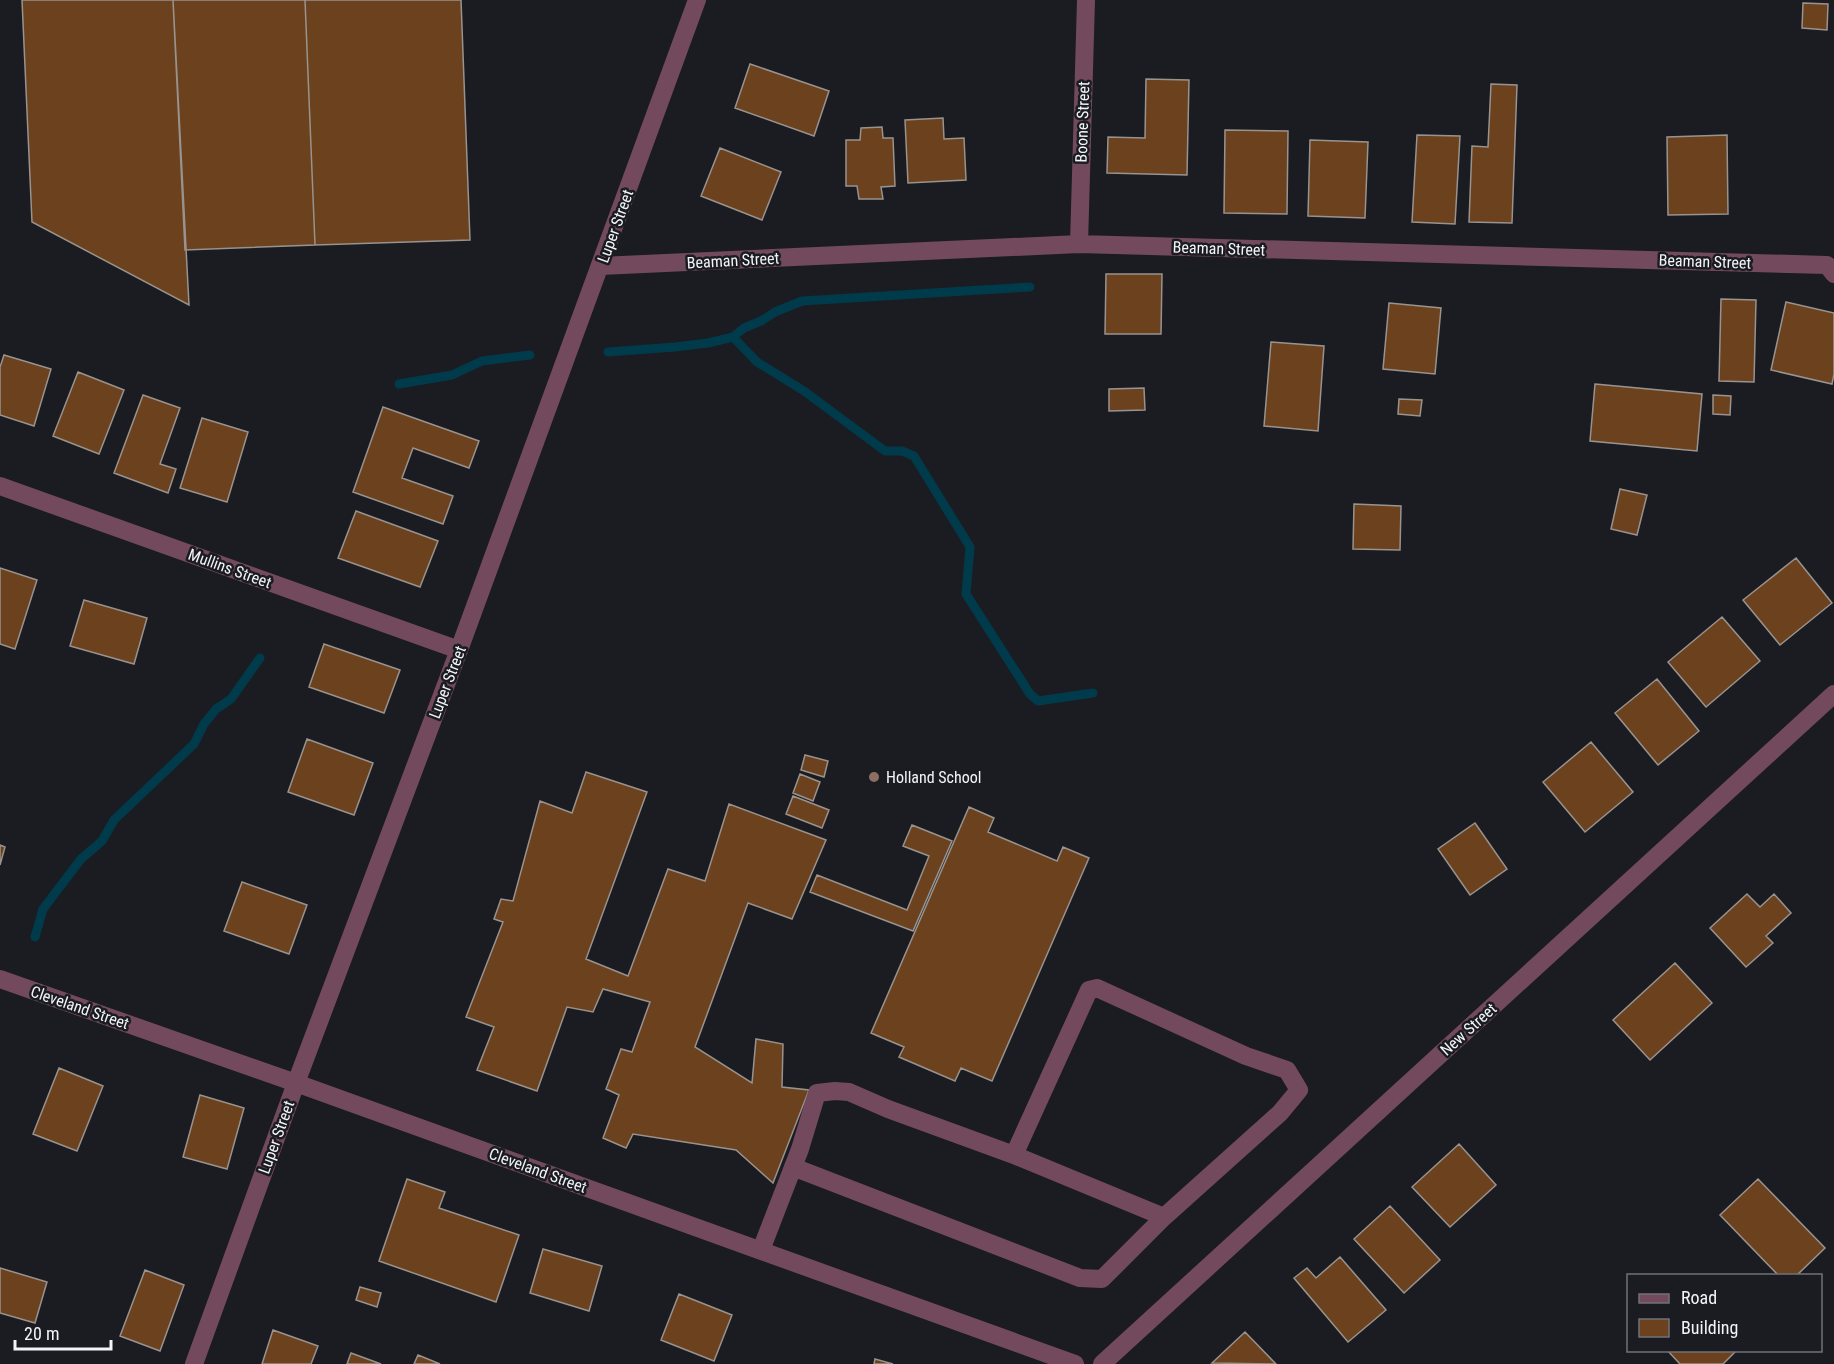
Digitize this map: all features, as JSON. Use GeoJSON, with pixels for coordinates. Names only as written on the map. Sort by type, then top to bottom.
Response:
{"type":"FeatureCollection","features":[{"type":"Feature","properties":{"kind":"street","name":"Luper Street"},"geometry":{"type":"LineString","coordinates":[[194,1364],[697,0]]}},
{"type":"Feature","properties":{"kind":"street","name":"Boone Street"},"geometry":{"type":"LineString","coordinates":[[1079,244],[1086,0]]}},
{"type":"Feature","properties":{"kind":"street","name":"Beaman Street"},"geometry":{"type":"LineString","coordinates":[[600,266],[1079,244],[1832,268]]}},
{"type":"Feature","properties":{"kind":"street","name":"Mullins Street"},"geometry":{"type":"LineString","coordinates":[[0,486],[459,650]]}},
{"type":"Feature","properties":{"kind":"street","name":"New Street"},"geometry":{"type":"LineString","coordinates":[[1102,1364],[1834,694]]}},
{"type":"Feature","properties":{"kind":"street","name":"Cleveland Street"},"geometry":{"type":"LineString","coordinates":[[0,979],[296,1083],[1075,1364]]}},
{"type":"Feature","properties":{"kind":"street"},"geometry":{"type":"LineString","coordinates":[[793,1167],[1080,1278],[1102,1279],[1164,1217],[1280,1113],[1299,1090],[1287,1070],[1246,1056],[1097,988],[1089,990],[1014,1155]]}},
{"type":"Feature","properties":{"kind":"street"},"geometry":{"type":"LineString","coordinates":[[760,1250],[793,1167],[817,1093],[835,1091],[849,1092],[1014,1155],[1164,1217]]}},
{"type":"Feature","properties":{"kind":"building"},"geometry":{"type":"Polygon","coordinates":[[[22,0],[173,0],[189,305],[32,222],[22,0]]]}},
{"type":"Feature","properties":{"kind":"building"},"geometry":{"type":"Polygon","coordinates":[[[173,0],[305,0],[315,245],[185,250],[173,0]]]}},
{"type":"Feature","properties":{"kind":"building"},"geometry":{"type":"Polygon","coordinates":[[[305,0],[461,0],[470,240],[315,245],[305,0]]]}},
{"type":"Feature","properties":{"kind":"building"},"geometry":{"type":"Polygon","coordinates":[[[1803,3],[1828,4],[1827,30],[1802,28],[1803,3]]]}},
{"type":"Feature","properties":{"kind":"building"},"geometry":{"type":"Polygon","coordinates":[[[750,64],[829,91],[814,136],[735,108],[750,64]]]}},
{"type":"Feature","properties":{"kind":"building"},"geometry":{"type":"Polygon","coordinates":[[[1146,79],[1189,80],[1187,175],[1107,173],[1108,137],[1145,138],[1146,79]]]}},
{"type":"Feature","properties":{"kind":"building"},"geometry":{"type":"Polygon","coordinates":[[[1491,84],[1517,85],[1512,223],[1469,222],[1472,146],[1488,147],[1491,84]]]}},
{"type":"Feature","properties":{"kind":"building"},"geometry":{"type":"Polygon","coordinates":[[[943,118],[944,139],[964,138],[966,180],[908,183],[905,120],[943,118]]]}},
{"type":"Feature","properties":{"kind":"building"},"geometry":{"type":"Polygon","coordinates":[[[882,127],[883,138],[893,138],[895,186],[881,187],[883,199],[859,199],[857,186],[846,186],[846,140],[860,140],[861,128],[882,127]]]}},
{"type":"Feature","properties":{"kind":"building"},"geometry":{"type":"Polygon","coordinates":[[[1225,130],[1288,131],[1287,214],[1224,213],[1225,130]]]}},
{"type":"Feature","properties":{"kind":"building"},"geometry":{"type":"Polygon","coordinates":[[[1417,135],[1460,136],[1455,224],[1412,222],[1417,135]]]}},
{"type":"Feature","properties":{"kind":"building"},"geometry":{"type":"Polygon","coordinates":[[[1727,135],[1728,214],[1668,215],[1667,137],[1727,135]]]}},
{"type":"Feature","properties":{"kind":"building"},"geometry":{"type":"Polygon","coordinates":[[[1310,140],[1368,142],[1365,218],[1308,216],[1310,140]]]}},
{"type":"Feature","properties":{"kind":"building"},"geometry":{"type":"Polygon","coordinates":[[[720,148],[781,172],[762,220],[701,196],[720,148]]]}},
{"type":"Feature","properties":{"kind":"building"},"geometry":{"type":"Polygon","coordinates":[[[1106,274],[1162,274],[1161,334],[1105,334],[1106,274]]]}},
{"type":"Feature","properties":{"kind":"building"},"geometry":{"type":"Polygon","coordinates":[[[1721,299],[1756,300],[1754,382],[1719,381],[1721,299]]]}},
{"type":"Feature","properties":{"kind":"building"},"geometry":{"type":"Polygon","coordinates":[[[1786,302],[1834,313],[1832,384],[1771,370],[1786,302]]]}},
{"type":"Feature","properties":{"kind":"building"},"geometry":{"type":"Polygon","coordinates":[[[1389,303],[1441,308],[1435,374],[1383,369],[1389,303]]]}},
{"type":"Feature","properties":{"kind":"building"},"geometry":{"type":"Polygon","coordinates":[[[1271,342],[1324,346],[1318,431],[1264,426],[1271,342]]]}},
{"type":"Feature","properties":{"kind":"building"},"geometry":{"type":"Polygon","coordinates":[[[4,355],[51,369],[34,426],[0,415],[0,367],[4,355]]]}},
{"type":"Feature","properties":{"kind":"building"},"geometry":{"type":"Polygon","coordinates":[[[78,372],[124,390],[99,454],[53,436],[78,372]]]}},
{"type":"Feature","properties":{"kind":"building"},"geometry":{"type":"Polygon","coordinates":[[[1595,384],[1702,394],[1697,451],[1590,441],[1595,384]]]}},
{"type":"Feature","properties":{"kind":"building"},"geometry":{"type":"Polygon","coordinates":[[[1144,388],[1145,410],[1109,411],[1109,389],[1144,388]]]}},
{"type":"Feature","properties":{"kind":"building"},"geometry":{"type":"Polygon","coordinates":[[[143,395],[180,408],[160,464],[176,469],[168,493],[114,473],[143,395]]]}},
{"type":"Feature","properties":{"kind":"building"},"geometry":{"type":"Polygon","coordinates":[[[1713,395],[1731,396],[1730,415],[1713,414],[1713,395]]]}},
{"type":"Feature","properties":{"kind":"building"},"geometry":{"type":"Polygon","coordinates":[[[1399,399],[1422,400],[1420,416],[1398,414],[1399,399]]]}},
{"type":"Feature","properties":{"kind":"building"},"geometry":{"type":"Polygon","coordinates":[[[383,407],[479,441],[469,468],[413,448],[402,478],[453,496],[443,524],[353,492],[383,407]]]}},
{"type":"Feature","properties":{"kind":"building"},"geometry":{"type":"Polygon","coordinates":[[[202,418],[248,432],[227,502],[180,488],[202,418]]]}},
{"type":"Feature","properties":{"kind":"building"},"geometry":{"type":"Polygon","coordinates":[[[1620,489],[1647,495],[1637,535],[1611,529],[1620,489]]]}},
{"type":"Feature","properties":{"kind":"building"},"geometry":{"type":"Polygon","coordinates":[[[1354,504],[1401,506],[1400,550],[1353,549],[1354,504]]]}},
{"type":"Feature","properties":{"kind":"building"},"geometry":{"type":"Polygon","coordinates":[[[356,511],[438,541],[420,587],[338,558],[356,511]]]}},
{"type":"Feature","properties":{"kind":"building"},"geometry":{"type":"Polygon","coordinates":[[[1796,558],[1832,603],[1780,645],[1743,600],[1796,558]]]}},
{"type":"Feature","properties":{"kind":"building"},"geometry":{"type":"Polygon","coordinates":[[[0,568],[37,580],[15,649],[0,644],[0,568]]]}},
{"type":"Feature","properties":{"kind":"building"},"geometry":{"type":"Polygon","coordinates":[[[84,600],[147,618],[134,664],[70,646],[84,600]]]}},
{"type":"Feature","properties":{"kind":"building"},"geometry":{"type":"Polygon","coordinates":[[[1722,617],[1760,661],[1706,707],[1668,662],[1722,617]]]}},
{"type":"Feature","properties":{"kind":"building"},"geometry":{"type":"Polygon","coordinates":[[[324,644],[400,670],[384,713],[309,687],[324,644]]]}},
{"type":"Feature","properties":{"kind":"building"},"geometry":{"type":"Polygon","coordinates":[[[1657,679],[1699,731],[1658,765],[1615,713],[1657,679]]]}},
{"type":"Feature","properties":{"kind":"building"},"geometry":{"type":"Polygon","coordinates":[[[307,739],[373,763],[354,815],[288,792],[307,739]]]}},
{"type":"Feature","properties":{"kind":"building"},"geometry":{"type":"Polygon","coordinates":[[[1591,742],[1633,792],[1585,832],[1543,782],[1591,742]]]}},
{"type":"Feature","properties":{"kind":"building"},"geometry":{"type":"Polygon","coordinates":[[[805,755],[828,761],[824,777],[801,770],[805,755]]]}},
{"type":"Feature","properties":{"kind":"building"},"geometry":{"type":"Polygon","coordinates":[[[586,772],[647,792],[586,959],[628,976],[668,869],[705,881],[729,804],[826,840],[792,919],[748,903],[695,1047],[752,1083],[756,1039],[783,1044],[782,1087],[809,1090],[773,1183],[736,1150],[633,1134],[626,1148],[603,1138],[619,1095],[606,1089],[621,1049],[632,1052],[650,1002],[603,989],[593,1012],[567,1007],[537,1091],[477,1070],[494,1027],[466,1017],[503,922],[494,919],[501,899],[513,901],[540,801],[572,813],[586,772]]]}},
{"type":"Feature","properties":{"kind":"building"},"geometry":{"type":"Polygon","coordinates":[[[800,774],[820,782],[813,801],[793,793],[800,774]]]}},
{"type":"Feature","properties":{"kind":"building"},"geometry":{"type":"Polygon","coordinates":[[[793,796],[829,810],[822,828],[786,814],[793,796]]]}},
{"type":"Feature","properties":{"kind":"building"},"geometry":{"type":"Polygon","coordinates":[[[969,807],[994,818],[988,832],[1057,861],[1063,847],[1089,858],[992,1081],[961,1068],[955,1081],[899,1057],[904,1047],[871,1033],[969,807]]]}},
{"type":"Feature","properties":{"kind":"building"},"geometry":{"type":"Polygon","coordinates":[[[1475,823],[1507,869],[1470,895],[1438,849],[1475,823]]]}},
{"type":"Feature","properties":{"kind":"building"},"geometry":{"type":"Polygon","coordinates":[[[912,825],[952,841],[913,931],[810,892],[817,875],[907,910],[929,856],[903,846],[912,825]]]}},
{"type":"Feature","properties":{"kind":"building"},"geometry":{"type":"Polygon","coordinates":[[[0,845],[5,847],[0,865],[0,845]]]}},
{"type":"Feature","properties":{"kind":"building"},"geometry":{"type":"Polygon","coordinates":[[[242,882],[307,905],[289,954],[224,931],[242,882]]]}},
{"type":"Feature","properties":{"kind":"building"},"geometry":{"type":"Polygon","coordinates":[[[1747,894],[1760,907],[1774,894],[1791,913],[1766,936],[1773,943],[1746,967],[1710,928],[1747,894]]]}},
{"type":"Feature","properties":{"kind":"building"},"geometry":{"type":"Polygon","coordinates":[[[1675,963],[1712,1003],[1650,1060],[1613,1020],[1675,963]]]}},
{"type":"Feature","properties":{"kind":"building"},"geometry":{"type":"Polygon","coordinates":[[[59,1068],[103,1086],[77,1151],[33,1134],[59,1068]]]}},
{"type":"Feature","properties":{"kind":"building"},"geometry":{"type":"Polygon","coordinates":[[[200,1095],[244,1108],[227,1169],[183,1157],[200,1095]]]}},
{"type":"Feature","properties":{"kind":"building"},"geometry":{"type":"Polygon","coordinates":[[[1459,1144],[1496,1185],[1450,1227],[1412,1187],[1459,1144]]]}},
{"type":"Feature","properties":{"kind":"building"},"geometry":{"type":"Polygon","coordinates":[[[407,1179],[445,1192],[439,1208],[519,1235],[496,1302],[379,1261],[407,1179]]]}},
{"type":"Feature","properties":{"kind":"building"},"geometry":{"type":"Polygon","coordinates":[[[1758,1179],[1825,1248],[1798,1274],[1777,1274],[1720,1215],[1758,1179]]]}},
{"type":"Feature","properties":{"kind":"building"},"geometry":{"type":"Polygon","coordinates":[[[1390,1206],[1440,1260],[1404,1293],[1354,1239],[1390,1206]]]}},
{"type":"Feature","properties":{"kind":"building"},"geometry":{"type":"Polygon","coordinates":[[[543,1249],[602,1266],[589,1311],[530,1293],[543,1249]]]}},
{"type":"Feature","properties":{"kind":"building"},"geometry":{"type":"Polygon","coordinates":[[[1340,1257],[1386,1310],[1348,1342],[1294,1278],[1307,1268],[1316,1278],[1340,1257]]]}},
{"type":"Feature","properties":{"kind":"building"},"geometry":{"type":"Polygon","coordinates":[[[0,1268],[47,1282],[35,1323],[0,1313],[0,1268]]]}},
{"type":"Feature","properties":{"kind":"building"},"geometry":{"type":"Polygon","coordinates":[[[145,1270],[184,1285],[160,1351],[120,1336],[145,1270]]]}},
{"type":"Feature","properties":{"kind":"building"},"geometry":{"type":"Polygon","coordinates":[[[360,1287],[381,1293],[377,1307],[356,1300],[360,1287]]]}},
{"type":"Feature","properties":{"kind":"building"},"geometry":{"type":"Polygon","coordinates":[[[679,1294],[732,1315],[714,1361],[661,1340],[679,1294]]]}},
{"type":"Feature","properties":{"kind":"building"},"geometry":{"type":"Polygon","coordinates":[[[273,1330],[318,1346],[311,1364],[262,1364],[273,1330]]]}},
{"type":"Feature","properties":{"kind":"building"},"geometry":{"type":"Polygon","coordinates":[[[1245,1332],[1276,1364],[1212,1363],[1245,1332]]]}},
{"type":"Feature","properties":{"kind":"building"},"geometry":{"type":"Polygon","coordinates":[[[1669,1352],[1735,1352],[1723,1364],[1680,1364],[1669,1352]]]}},
{"type":"Feature","properties":{"kind":"building"},"geometry":{"type":"Polygon","coordinates":[[[351,1353],[381,1364],[347,1364],[351,1353]]]}},
{"type":"Feature","properties":{"kind":"building"},"geometry":{"type":"Polygon","coordinates":[[[418,1355],[440,1364],[414,1364],[418,1355]]]}},
{"type":"Feature","properties":{"kind":"building"},"geometry":{"type":"Polygon","coordinates":[[[875,1359],[893,1364],[874,1364],[875,1359]]]}},
{"type":"Feature","properties":{"kind":"waterway"},"geometry":{"type":"LineString","coordinates":[[608,352],[675,347],[733,337],[744,328],[802,301],[1030,287]]}},
{"type":"Feature","properties":{"kind":"waterway"},"geometry":{"type":"LineString","coordinates":[[733,337],[757,362],[804,391],[885,451],[902,451],[914,456],[970,547],[966,594],[1030,694],[1038,701],[1093,693]]}},
{"type":"Feature","properties":{"kind":"waterway"},"geometry":{"type":"LineString","coordinates":[[399,384],[452,375],[482,361],[530,355]]}},
{"type":"Feature","properties":{"kind":"waterway"},"geometry":{"type":"LineString","coordinates":[[35,937],[43,909],[81,859],[102,841],[114,820],[194,744],[204,724],[216,709],[231,699],[260,658]]}},
{"type":"Feature","properties":{"kind":"place","name":"Holland School"},"geometry":{"type":"Point","coordinates":[874,777]}}]}
